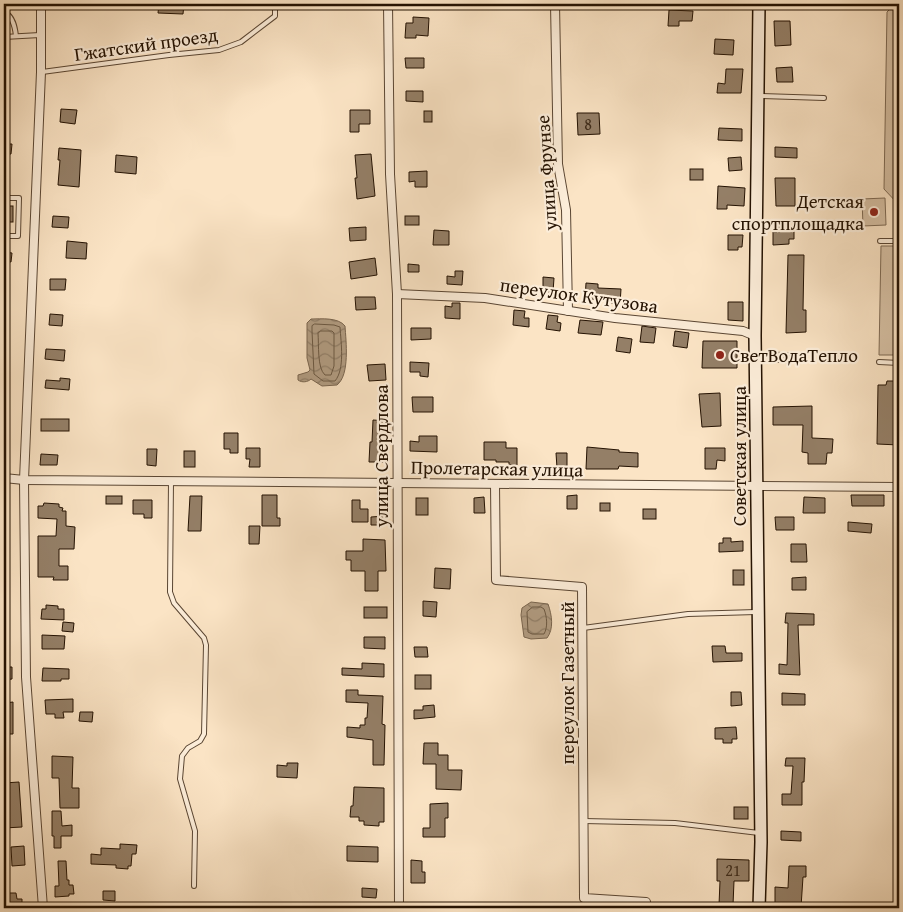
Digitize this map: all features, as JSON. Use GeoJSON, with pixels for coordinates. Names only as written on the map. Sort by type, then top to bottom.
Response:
{"type":"FeatureCollection","features":[{"type":"Feature","properties":{"kind":"main road","name":"Советская улица"},"geometry":{"type":"LineString","coordinates":[[759,4],[755,336],[761,833],[759,908]]}},
{"type":"Feature","properties":{"kind":"street"},"geometry":{"type":"LineString","coordinates":[[41,4],[41,72],[24,480],[26,677],[43,908]]}},
{"type":"Feature","properties":{"kind":"street","name":"улица Свердлова"},"geometry":{"type":"LineString","coordinates":[[388,4],[390,174],[397,294],[398,908]]}},
{"type":"Feature","properties":{"kind":"street","name":"улица Фрунзе"},"geometry":{"type":"LineString","coordinates":[[555,4],[558,164],[566,210],[568,311]]}},
{"type":"Feature","properties":{"kind":"street","name":"переулок Кутузова"},"geometry":{"type":"LineString","coordinates":[[397,294],[486,298],[615,318],[743,331],[755,336]]}},
{"type":"Feature","properties":{"kind":"street","name":"Пролетарская улица"},"geometry":{"type":"LineString","coordinates":[[4,478],[24,480],[899,487]]}},
{"type":"Feature","properties":{"kind":"street","name":"переулок Газетный"},"geometry":{"type":"LineString","coordinates":[[495,484],[496,580],[582,588],[584,898],[646,902]]}},
{"type":"Feature","properties":{"kind":"lane","name":"Гжатский проезд"},"geometry":{"type":"LineString","coordinates":[[41,72],[219,50],[241,42],[275,16],[275,4]]}},
{"type":"Feature","properties":{"kind":"lane"},"geometry":{"type":"LineString","coordinates":[[4,12],[8,14],[15,26],[16,36]]}},
{"type":"Feature","properties":{"kind":"lane"},"geometry":{"type":"LineString","coordinates":[[4,37],[40,35]]}},
{"type":"Feature","properties":{"kind":"lane"},"geometry":{"type":"LineString","coordinates":[[759,96],[824,98]]}},
{"type":"Feature","properties":{"kind":"lane"},"geometry":{"type":"LineString","coordinates":[[4,198],[19,198],[18,236],[4,236]]}},
{"type":"Feature","properties":{"kind":"lane"},"geometry":{"type":"LineString","coordinates":[[880,241],[899,241]]}},
{"type":"Feature","properties":{"kind":"lane"},"geometry":{"type":"LineString","coordinates":[[879,362],[899,363]]}},
{"type":"Feature","properties":{"kind":"lane"},"geometry":{"type":"LineString","coordinates":[[171,481],[170,592],[174,603],[204,638],[206,645],[204,734],[200,741],[188,748],[182,756],[180,779],[195,832],[194,886]]}},
{"type":"Feature","properties":{"kind":"lane"},"geometry":{"type":"LineString","coordinates":[[583,628],[688,614],[758,612]]}},
{"type":"Feature","properties":{"kind":"lane"},"geometry":{"type":"LineString","coordinates":[[584,821],[674,823],[761,833]]}},
{"type":"Feature","properties":{"kind":"shaded area"},"geometry":{"type":"Polygon","coordinates":[[[895,4],[899,4],[899,205],[884,189],[887,12],[895,4]]]}},
{"type":"Feature","properties":{"kind":"shaded area","name":"Детская спортплощадка"},"geometry":{"type":"Polygon","coordinates":[[[885,198],[886,225],[863,226],[862,199],[885,198]]]}},
{"type":"Feature","properties":{"kind":"shaded area"},"geometry":{"type":"Polygon","coordinates":[[[881,246],[899,246],[899,355],[879,355],[881,246]]]}},
{"type":"Feature","properties":{"kind":"water"},"geometry":{"type":"Polygon","coordinates":[[[311,319],[334,320],[345,326],[346,366],[344,374],[337,385],[322,386],[311,379],[305,382],[298,380],[298,375],[310,370],[307,358],[307,323],[311,319]]]}},
{"type":"Feature","properties":{"kind":"water"},"geometry":{"type":"Polygon","coordinates":[[[531,602],[548,604],[552,622],[547,638],[531,639],[524,637],[522,608],[531,602]]]}},
{"type":"Feature","properties":{"kind":"building"},"geometry":{"type":"Polygon","coordinates":[[[159,4],[184,4],[183,14],[158,13],[159,4]]]}},
{"type":"Feature","properties":{"kind":"building"},"geometry":{"type":"Polygon","coordinates":[[[669,10],[693,11],[692,21],[679,21],[679,26],[668,26],[669,10]]]}},
{"type":"Feature","properties":{"kind":"building"},"geometry":{"type":"Polygon","coordinates":[[[413,17],[429,18],[428,36],[416,35],[416,38],[405,38],[406,23],[413,23],[413,17]]]}},
{"type":"Feature","properties":{"kind":"building"},"geometry":{"type":"Polygon","coordinates":[[[774,21],[790,21],[791,45],[775,46],[774,21]]]}},
{"type":"Feature","properties":{"kind":"building"},"geometry":{"type":"Polygon","coordinates":[[[715,39],[734,40],[733,55],[714,54],[715,39]]]}},
{"type":"Feature","properties":{"kind":"building"},"geometry":{"type":"Polygon","coordinates":[[[405,58],[424,58],[424,68],[406,68],[405,58]]]}},
{"type":"Feature","properties":{"kind":"building"},"geometry":{"type":"Polygon","coordinates":[[[792,67],[793,82],[777,82],[776,68],[792,67]]]}},
{"type":"Feature","properties":{"kind":"building"},"geometry":{"type":"Polygon","coordinates":[[[726,69],[743,69],[741,93],[717,93],[718,83],[725,84],[726,69]]]}},
{"type":"Feature","properties":{"kind":"building"},"geometry":{"type":"Polygon","coordinates":[[[406,91],[423,91],[423,102],[406,101],[406,91]]]}},
{"type":"Feature","properties":{"kind":"building"},"geometry":{"type":"Polygon","coordinates":[[[61,109],[77,110],[75,124],[60,122],[61,109]]]}},
{"type":"Feature","properties":{"kind":"building"},"geometry":{"type":"Polygon","coordinates":[[[350,110],[370,110],[370,124],[359,124],[359,132],[350,132],[350,110]]]}},
{"type":"Feature","properties":{"kind":"building"},"geometry":{"type":"Polygon","coordinates":[[[424,111],[432,111],[432,122],[424,122],[424,111]]]}},
{"type":"Feature","properties":{"kind":"building"},"geometry":{"type":"Polygon","coordinates":[[[577,113],[599,113],[600,134],[578,135],[577,113]]]}},
{"type":"Feature","properties":{"kind":"building"},"geometry":{"type":"Polygon","coordinates":[[[719,128],[742,129],[742,141],[718,140],[719,128]]]}},
{"type":"Feature","properties":{"kind":"building"},"geometry":{"type":"Polygon","coordinates":[[[4,144],[12,144],[11,154],[4,154],[4,144]]]}},
{"type":"Feature","properties":{"kind":"building"},"geometry":{"type":"Polygon","coordinates":[[[775,147],[797,148],[797,158],[775,157],[775,147]]]}},
{"type":"Feature","properties":{"kind":"building"},"geometry":{"type":"Polygon","coordinates":[[[59,148],[81,150],[79,187],[58,185],[59,148]]]}},
{"type":"Feature","properties":{"kind":"building"},"geometry":{"type":"Polygon","coordinates":[[[371,154],[375,196],[357,199],[355,155],[371,154]]]}},
{"type":"Feature","properties":{"kind":"building"},"geometry":{"type":"Polygon","coordinates":[[[116,155],[137,157],[136,174],[115,172],[116,155]]]}},
{"type":"Feature","properties":{"kind":"building"},"geometry":{"type":"Polygon","coordinates":[[[741,157],[742,170],[729,171],[728,158],[741,157]]]}},
{"type":"Feature","properties":{"kind":"building"},"geometry":{"type":"Polygon","coordinates":[[[690,169],[703,169],[703,180],[690,180],[690,169]]]}},
{"type":"Feature","properties":{"kind":"building"},"geometry":{"type":"Polygon","coordinates":[[[427,171],[427,187],[415,187],[415,181],[409,182],[409,172],[427,171]]]}},
{"type":"Feature","properties":{"kind":"building"},"geometry":{"type":"Polygon","coordinates":[[[775,178],[795,178],[795,206],[776,206],[775,178]]]}},
{"type":"Feature","properties":{"kind":"building"},"geometry":{"type":"Polygon","coordinates":[[[718,186],[745,188],[744,206],[727,205],[727,209],[717,209],[718,186]]]}},
{"type":"Feature","properties":{"kind":"building"},"geometry":{"type":"Polygon","coordinates":[[[4,206],[13,206],[13,222],[4,222],[4,206]]]}},
{"type":"Feature","properties":{"kind":"building"},"geometry":{"type":"Polygon","coordinates":[[[53,216],[69,217],[68,228],[52,227],[53,216]]]}},
{"type":"Feature","properties":{"kind":"building"},"geometry":{"type":"Polygon","coordinates":[[[405,216],[419,216],[419,225],[405,225],[405,216]]]}},
{"type":"Feature","properties":{"kind":"building"},"geometry":{"type":"Polygon","coordinates":[[[794,226],[794,239],[789,239],[789,244],[773,245],[773,232],[777,232],[777,227],[794,226]]]}},
{"type":"Feature","properties":{"kind":"building"},"geometry":{"type":"Polygon","coordinates":[[[366,227],[366,240],[350,241],[349,228],[366,227]]]}},
{"type":"Feature","properties":{"kind":"building"},"geometry":{"type":"Polygon","coordinates":[[[434,230],[449,231],[449,245],[433,245],[434,230]]]}},
{"type":"Feature","properties":{"kind":"building"},"geometry":{"type":"Polygon","coordinates":[[[728,235],[743,235],[742,247],[738,247],[738,250],[728,250],[728,235]]]}},
{"type":"Feature","properties":{"kind":"building"},"geometry":{"type":"Polygon","coordinates":[[[67,241],[87,243],[86,259],[66,258],[67,241]]]}},
{"type":"Feature","properties":{"kind":"building"},"geometry":{"type":"Polygon","coordinates":[[[4,252],[12,253],[11,262],[4,261],[4,252]]]}},
{"type":"Feature","properties":{"kind":"building"},"geometry":{"type":"Polygon","coordinates":[[[788,255],[804,255],[803,310],[806,310],[806,332],[786,333],[788,255]]]}},
{"type":"Feature","properties":{"kind":"building"},"geometry":{"type":"Polygon","coordinates":[[[375,258],[377,275],[351,279],[349,262],[375,258]]]}},
{"type":"Feature","properties":{"kind":"building"},"geometry":{"type":"Polygon","coordinates":[[[408,264],[419,265],[419,272],[408,272],[408,264]]]}},
{"type":"Feature","properties":{"kind":"building"},"geometry":{"type":"Polygon","coordinates":[[[455,271],[463,271],[462,285],[447,284],[447,276],[455,277],[455,271]]]}},
{"type":"Feature","properties":{"kind":"building"},"geometry":{"type":"Polygon","coordinates":[[[543,277],[554,278],[553,292],[543,292],[543,277]]]}},
{"type":"Feature","properties":{"kind":"building"},"geometry":{"type":"Polygon","coordinates":[[[50,279],[66,279],[65,290],[50,290],[50,279]]]}},
{"type":"Feature","properties":{"kind":"building"},"geometry":{"type":"Polygon","coordinates":[[[586,283],[598,284],[598,288],[621,289],[620,304],[611,303],[611,300],[585,299],[586,283]]]}},
{"type":"Feature","properties":{"kind":"building"},"geometry":{"type":"Polygon","coordinates":[[[355,297],[375,297],[376,309],[356,310],[355,297]]]}},
{"type":"Feature","properties":{"kind":"building"},"geometry":{"type":"Polygon","coordinates":[[[728,302],[743,302],[743,321],[728,320],[728,302]]]}},
{"type":"Feature","properties":{"kind":"building"},"geometry":{"type":"Polygon","coordinates":[[[452,303],[460,303],[460,319],[445,318],[445,306],[452,307],[452,303]]]}},
{"type":"Feature","properties":{"kind":"building"},"geometry":{"type":"Polygon","coordinates":[[[514,310],[525,311],[524,318],[529,318],[529,327],[513,325],[514,310]]]}},
{"type":"Feature","properties":{"kind":"building"},"geometry":{"type":"Polygon","coordinates":[[[50,314],[63,315],[62,326],[49,325],[50,314]]]}},
{"type":"Feature","properties":{"kind":"building"},"geometry":{"type":"Polygon","coordinates":[[[548,315],[558,316],[557,322],[561,323],[560,331],[546,329],[548,315]]]}},
{"type":"Feature","properties":{"kind":"building"},"geometry":{"type":"Polygon","coordinates":[[[580,320],[603,322],[601,335],[578,333],[580,320]]]}},
{"type":"Feature","properties":{"kind":"building"},"geometry":{"type":"Polygon","coordinates":[[[642,326],[656,328],[654,343],[640,342],[642,326]]]}},
{"type":"Feature","properties":{"kind":"building"},"geometry":{"type":"Polygon","coordinates":[[[411,328],[431,328],[431,339],[411,340],[411,328]]]}},
{"type":"Feature","properties":{"kind":"building"},"geometry":{"type":"Polygon","coordinates":[[[675,331],[689,333],[687,348],[673,346],[675,331]]]}},
{"type":"Feature","properties":{"kind":"building"},"geometry":{"type":"Polygon","coordinates":[[[618,337],[632,339],[630,353],[616,351],[618,337]]]}},
{"type":"Feature","properties":{"kind":"building","name":"СветВодаТепло"},"geometry":{"type":"Polygon","coordinates":[[[703,341],[737,341],[737,368],[702,368],[703,341]]]}},
{"type":"Feature","properties":{"kind":"building"},"geometry":{"type":"Polygon","coordinates":[[[46,349],[65,350],[64,361],[45,359],[46,349]]]}},
{"type":"Feature","properties":{"kind":"building"},"geometry":{"type":"Polygon","coordinates":[[[773,352],[790,353],[789,363],[773,362],[773,352]]]}},
{"type":"Feature","properties":{"kind":"building"},"geometry":{"type":"Polygon","coordinates":[[[410,362],[429,363],[428,377],[420,376],[420,372],[410,372],[410,362]]]}},
{"type":"Feature","properties":{"kind":"building"},"geometry":{"type":"Polygon","coordinates":[[[385,364],[386,380],[369,381],[367,365],[385,364]]]}},
{"type":"Feature","properties":{"kind":"building"},"geometry":{"type":"Polygon","coordinates":[[[60,378],[70,379],[69,390],[45,388],[46,380],[60,381],[60,378]]]}},
{"type":"Feature","properties":{"kind":"building"},"geometry":{"type":"Polygon","coordinates":[[[887,381],[899,381],[899,445],[877,444],[878,385],[886,385],[887,381]]]}},
{"type":"Feature","properties":{"kind":"building"},"geometry":{"type":"Polygon","coordinates":[[[720,393],[721,426],[702,427],[699,394],[720,393]]]}},
{"type":"Feature","properties":{"kind":"building"},"geometry":{"type":"Polygon","coordinates":[[[412,397],[433,397],[433,412],[413,412],[412,397]]]}},
{"type":"Feature","properties":{"kind":"building"},"geometry":{"type":"Polygon","coordinates":[[[812,406],[812,438],[833,439],[832,453],[827,453],[826,464],[808,464],[808,453],[802,452],[803,425],[773,425],[773,407],[812,406]]]}},
{"type":"Feature","properties":{"kind":"building"},"geometry":{"type":"Polygon","coordinates":[[[41,419],[69,419],[69,431],[41,431],[41,419]]]}},
{"type":"Feature","properties":{"kind":"building"},"geometry":{"type":"Polygon","coordinates":[[[373,420],[388,421],[387,435],[385,435],[384,462],[369,462],[373,420]]]}},
{"type":"Feature","properties":{"kind":"building"},"geometry":{"type":"Polygon","coordinates":[[[224,433],[238,433],[238,453],[230,453],[230,449],[224,449],[224,433]]]}},
{"type":"Feature","properties":{"kind":"building"},"geometry":{"type":"Polygon","coordinates":[[[419,436],[437,436],[437,452],[410,451],[410,441],[419,442],[419,436]]]}},
{"type":"Feature","properties":{"kind":"building"},"geometry":{"type":"Polygon","coordinates":[[[484,442],[506,442],[506,448],[517,448],[517,465],[509,465],[509,462],[496,462],[496,460],[484,460],[484,442]]]}},
{"type":"Feature","properties":{"kind":"building"},"geometry":{"type":"Polygon","coordinates":[[[587,447],[638,453],[638,467],[619,466],[618,469],[586,469],[587,447]]]}},
{"type":"Feature","properties":{"kind":"building"},"geometry":{"type":"Polygon","coordinates":[[[246,448],[260,448],[260,467],[249,467],[250,459],[246,459],[246,448]]]}},
{"type":"Feature","properties":{"kind":"building"},"geometry":{"type":"Polygon","coordinates":[[[705,448],[725,448],[725,461],[717,460],[716,469],[705,469],[705,448]]]}},
{"type":"Feature","properties":{"kind":"building"},"geometry":{"type":"Polygon","coordinates":[[[147,449],[157,449],[156,466],[147,465],[147,449]]]}},
{"type":"Feature","properties":{"kind":"building"},"geometry":{"type":"Polygon","coordinates":[[[184,451],[195,451],[195,467],[184,467],[184,451]]]}},
{"type":"Feature","properties":{"kind":"building"},"geometry":{"type":"Polygon","coordinates":[[[556,453],[567,453],[567,468],[557,468],[556,453]]]}},
{"type":"Feature","properties":{"kind":"building"},"geometry":{"type":"Polygon","coordinates":[[[41,454],[58,455],[57,465],[40,465],[41,454]]]}},
{"type":"Feature","properties":{"kind":"building"},"geometry":{"type":"Polygon","coordinates":[[[262,495],[277,495],[277,518],[280,518],[280,526],[262,526],[262,495]]]}},
{"type":"Feature","properties":{"kind":"building"},"geometry":{"type":"Polygon","coordinates":[[[577,495],[577,509],[567,509],[567,496],[577,495]]]}},
{"type":"Feature","properties":{"kind":"building"},"geometry":{"type":"Polygon","coordinates":[[[851,495],[884,495],[884,506],[852,506],[851,495]]]}},
{"type":"Feature","properties":{"kind":"building"},"geometry":{"type":"Polygon","coordinates":[[[106,496],[122,496],[122,504],[106,504],[106,496]]]}},
{"type":"Feature","properties":{"kind":"building"},"geometry":{"type":"Polygon","coordinates":[[[190,496],[202,496],[201,531],[188,531],[190,496]]]}},
{"type":"Feature","properties":{"kind":"building"},"geometry":{"type":"Polygon","coordinates":[[[484,497],[485,513],[474,513],[474,498],[484,497]]]}},
{"type":"Feature","properties":{"kind":"building"},"geometry":{"type":"Polygon","coordinates":[[[804,497],[825,498],[825,513],[803,513],[804,497]]]}},
{"type":"Feature","properties":{"kind":"building"},"geometry":{"type":"Polygon","coordinates":[[[416,498],[428,498],[428,515],[416,515],[416,498]]]}},
{"type":"Feature","properties":{"kind":"building"},"geometry":{"type":"Polygon","coordinates":[[[133,500],[152,500],[152,518],[144,518],[144,514],[133,514],[133,500]]]}},
{"type":"Feature","properties":{"kind":"building"},"geometry":{"type":"Polygon","coordinates":[[[352,500],[360,500],[360,509],[368,509],[368,522],[352,522],[352,500]]]}},
{"type":"Feature","properties":{"kind":"building"},"geometry":{"type":"Polygon","coordinates":[[[44,503],[59,504],[59,507],[63,508],[62,511],[66,511],[66,526],[75,527],[74,549],[59,549],[59,566],[68,566],[68,580],[53,580],[54,577],[38,577],[38,536],[56,536],[57,519],[38,518],[38,506],[43,506],[44,503]]]}},
{"type":"Feature","properties":{"kind":"building"},"geometry":{"type":"Polygon","coordinates":[[[600,503],[610,503],[610,511],[600,511],[600,503]]]}},
{"type":"Feature","properties":{"kind":"building"},"geometry":{"type":"Polygon","coordinates":[[[643,509],[656,509],[656,519],[643,519],[643,509]]]}},
{"type":"Feature","properties":{"kind":"building"},"geometry":{"type":"Polygon","coordinates":[[[384,516],[384,525],[371,525],[371,517],[384,516]]]}},
{"type":"Feature","properties":{"kind":"building"},"geometry":{"type":"Polygon","coordinates":[[[775,517],[794,517],[794,530],[776,530],[775,517]]]}},
{"type":"Feature","properties":{"kind":"building"},"geometry":{"type":"Polygon","coordinates":[[[848,522],[872,524],[871,533],[848,531],[848,522]]]}},
{"type":"Feature","properties":{"kind":"building"},"geometry":{"type":"Polygon","coordinates":[[[249,526],[260,526],[259,544],[249,544],[249,526]]]}},
{"type":"Feature","properties":{"kind":"building"},"geometry":{"type":"Polygon","coordinates":[[[723,538],[731,538],[731,542],[743,541],[743,551],[719,552],[719,543],[723,543],[723,538]]]}},
{"type":"Feature","properties":{"kind":"building"},"geometry":{"type":"Polygon","coordinates":[[[363,539],[385,540],[386,571],[378,571],[378,591],[365,591],[365,571],[351,571],[351,560],[346,560],[346,551],[363,551],[363,539]]]}},
{"type":"Feature","properties":{"kind":"building"},"geometry":{"type":"Polygon","coordinates":[[[791,544],[806,544],[807,562],[791,562],[791,544]]]}},
{"type":"Feature","properties":{"kind":"building"},"geometry":{"type":"Polygon","coordinates":[[[435,568],[451,569],[450,589],[434,588],[435,568]]]}},
{"type":"Feature","properties":{"kind":"building"},"geometry":{"type":"Polygon","coordinates":[[[733,570],[744,570],[744,585],[733,585],[733,570]]]}},
{"type":"Feature","properties":{"kind":"building"},"geometry":{"type":"Polygon","coordinates":[[[806,577],[806,590],[792,590],[792,578],[806,577]]]}},
{"type":"Feature","properties":{"kind":"building"},"geometry":{"type":"Polygon","coordinates":[[[423,601],[437,602],[436,617],[423,616],[423,601]]]}},
{"type":"Feature","properties":{"kind":"building"},"geometry":{"type":"Polygon","coordinates":[[[46,605],[58,606],[58,609],[64,609],[64,620],[41,619],[42,609],[46,609],[46,605]]]}},
{"type":"Feature","properties":{"kind":"building"},"geometry":{"type":"Polygon","coordinates":[[[364,607],[387,607],[387,618],[364,618],[364,607]]]}},
{"type":"Feature","properties":{"kind":"building"},"geometry":{"type":"Polygon","coordinates":[[[786,613],[814,614],[814,625],[798,625],[800,675],[779,674],[779,664],[787,665],[788,623],[785,623],[786,613]]]}},
{"type":"Feature","properties":{"kind":"building"},"geometry":{"type":"Polygon","coordinates":[[[63,622],[74,623],[73,632],[62,631],[63,622]]]}},
{"type":"Feature","properties":{"kind":"building"},"geometry":{"type":"Polygon","coordinates":[[[42,635],[65,636],[64,649],[42,649],[42,635]]]}},
{"type":"Feature","properties":{"kind":"building"},"geometry":{"type":"Polygon","coordinates":[[[364,637],[385,637],[385,649],[364,648],[364,637]]]}},
{"type":"Feature","properties":{"kind":"building"},"geometry":{"type":"Polygon","coordinates":[[[712,646],[725,646],[726,653],[742,653],[742,661],[713,662],[712,646]]]}},
{"type":"Feature","properties":{"kind":"building"},"geometry":{"type":"Polygon","coordinates":[[[414,647],[427,647],[428,657],[415,657],[414,647]]]}},
{"type":"Feature","properties":{"kind":"building"},"geometry":{"type":"Polygon","coordinates":[[[362,663],[384,664],[384,677],[342,675],[342,668],[362,669],[362,663]]]}},
{"type":"Feature","properties":{"kind":"building"},"geometry":{"type":"Polygon","coordinates":[[[4,667],[12,667],[12,679],[4,680],[4,667]]]}},
{"type":"Feature","properties":{"kind":"building"},"geometry":{"type":"Polygon","coordinates":[[[43,668],[69,669],[69,679],[42,681],[43,668]]]}},
{"type":"Feature","properties":{"kind":"building"},"geometry":{"type":"Polygon","coordinates":[[[415,675],[431,675],[431,689],[415,689],[415,675]]]}},
{"type":"Feature","properties":{"kind":"building"},"geometry":{"type":"Polygon","coordinates":[[[346,690],[358,690],[358,695],[383,696],[382,724],[385,725],[384,765],[373,765],[373,740],[347,737],[347,727],[360,728],[360,725],[365,725],[368,703],[346,702],[346,690]]]}},
{"type":"Feature","properties":{"kind":"building"},"geometry":{"type":"Polygon","coordinates":[[[731,692],[741,692],[742,705],[731,706],[731,692]]]}},
{"type":"Feature","properties":{"kind":"building"},"geometry":{"type":"Polygon","coordinates":[[[782,693],[805,694],[805,705],[782,705],[782,693]]]}},
{"type":"Feature","properties":{"kind":"building"},"geometry":{"type":"Polygon","coordinates":[[[73,699],[73,712],[63,712],[64,718],[55,718],[55,714],[46,714],[45,700],[73,699]]]}},
{"type":"Feature","properties":{"kind":"building"},"geometry":{"type":"Polygon","coordinates":[[[13,702],[13,734],[6,734],[6,723],[4,723],[5,703],[13,702]]]}},
{"type":"Feature","properties":{"kind":"building"},"geometry":{"type":"Polygon","coordinates":[[[434,705],[435,717],[414,719],[414,710],[423,710],[423,706],[434,705]]]}},
{"type":"Feature","properties":{"kind":"building"},"geometry":{"type":"Polygon","coordinates":[[[80,712],[93,712],[92,722],[79,721],[80,712]]]}},
{"type":"Feature","properties":{"kind":"building"},"geometry":{"type":"Polygon","coordinates":[[[736,727],[737,739],[732,739],[732,743],[723,743],[723,739],[715,739],[715,728],[736,727]]]}},
{"type":"Feature","properties":{"kind":"building"},"geometry":{"type":"Polygon","coordinates":[[[424,743],[438,743],[438,755],[448,755],[448,770],[462,770],[461,790],[436,789],[436,764],[423,764],[424,743]]]}},
{"type":"Feature","properties":{"kind":"building"},"geometry":{"type":"Polygon","coordinates":[[[52,756],[73,757],[72,788],[79,788],[79,808],[60,808],[59,778],[52,778],[52,756]]]}},
{"type":"Feature","properties":{"kind":"building"},"geometry":{"type":"Polygon","coordinates":[[[786,758],[805,758],[802,805],[782,805],[782,794],[791,794],[793,766],[785,766],[786,758]]]}},
{"type":"Feature","properties":{"kind":"building"},"geometry":{"type":"Polygon","coordinates":[[[287,763],[298,763],[297,778],[277,777],[277,765],[287,766],[287,763]]]}},
{"type":"Feature","properties":{"kind":"building"},"geometry":{"type":"Polygon","coordinates":[[[19,782],[22,827],[4,828],[4,812],[9,811],[7,793],[4,793],[4,783],[19,782]]]}},
{"type":"Feature","properties":{"kind":"building"},"geometry":{"type":"Polygon","coordinates":[[[354,787],[384,788],[384,822],[379,822],[379,826],[364,825],[364,821],[359,821],[359,817],[350,817],[351,806],[353,806],[354,787]]]}},
{"type":"Feature","properties":{"kind":"building"},"geometry":{"type":"Polygon","coordinates":[[[448,803],[448,818],[445,818],[445,837],[423,837],[423,828],[430,828],[430,804],[448,803]]]}},
{"type":"Feature","properties":{"kind":"building"},"geometry":{"type":"Polygon","coordinates":[[[734,807],[748,807],[748,819],[734,819],[734,807]]]}},
{"type":"Feature","properties":{"kind":"building"},"geometry":{"type":"Polygon","coordinates":[[[52,811],[61,811],[62,826],[72,825],[72,836],[61,836],[61,848],[54,848],[52,811]]]}},
{"type":"Feature","properties":{"kind":"building"},"geometry":{"type":"Polygon","coordinates":[[[781,831],[801,832],[801,841],[781,840],[781,831]]]}},
{"type":"Feature","properties":{"kind":"building"},"geometry":{"type":"Polygon","coordinates":[[[120,844],[137,845],[136,854],[132,854],[131,866],[128,866],[128,869],[116,868],[116,865],[91,864],[91,854],[101,855],[101,848],[120,849],[120,844]]]}},
{"type":"Feature","properties":{"kind":"building"},"geometry":{"type":"Polygon","coordinates":[[[24,846],[25,865],[12,866],[11,847],[24,846]]]}},
{"type":"Feature","properties":{"kind":"building"},"geometry":{"type":"Polygon","coordinates":[[[347,846],[378,847],[378,862],[347,861],[347,846]]]}},
{"type":"Feature","properties":{"kind":"building"},"geometry":{"type":"Polygon","coordinates":[[[717,859],[749,860],[749,881],[734,881],[733,905],[719,905],[720,881],[717,881],[717,859]]]}},
{"type":"Feature","properties":{"kind":"building"},"geometry":{"type":"Polygon","coordinates":[[[411,860],[422,861],[425,883],[411,883],[411,860]]]}},
{"type":"Feature","properties":{"kind":"building"},"geometry":{"type":"Polygon","coordinates":[[[58,861],[66,861],[67,880],[69,880],[69,885],[73,885],[74,894],[69,894],[69,896],[55,897],[55,886],[59,886],[58,861]]]}},
{"type":"Feature","properties":{"kind":"building"},"geometry":{"type":"Polygon","coordinates":[[[789,866],[806,866],[806,877],[803,877],[801,907],[775,906],[775,887],[788,888],[789,866]]]}},
{"type":"Feature","properties":{"kind":"building"},"geometry":{"type":"Polygon","coordinates":[[[362,888],[377,889],[376,898],[362,897],[362,888]]]}},
{"type":"Feature","properties":{"kind":"building"},"geometry":{"type":"Polygon","coordinates":[[[103,891],[115,891],[115,901],[103,900],[103,891]]]}},
{"type":"Feature","properties":{"kind":"building"},"geometry":{"type":"Polygon","coordinates":[[[6,893],[16,893],[17,899],[22,899],[22,908],[7,908],[6,893]]]}},
{"type":"Feature","properties":{"kind":"place","name":"Детская спортплощадка"},"geometry":{"type":"Point","coordinates":[874,212]}},
{"type":"Feature","properties":{"kind":"place","name":"СветВодаТепло"},"geometry":{"type":"Point","coordinates":[720,355]}}]}
